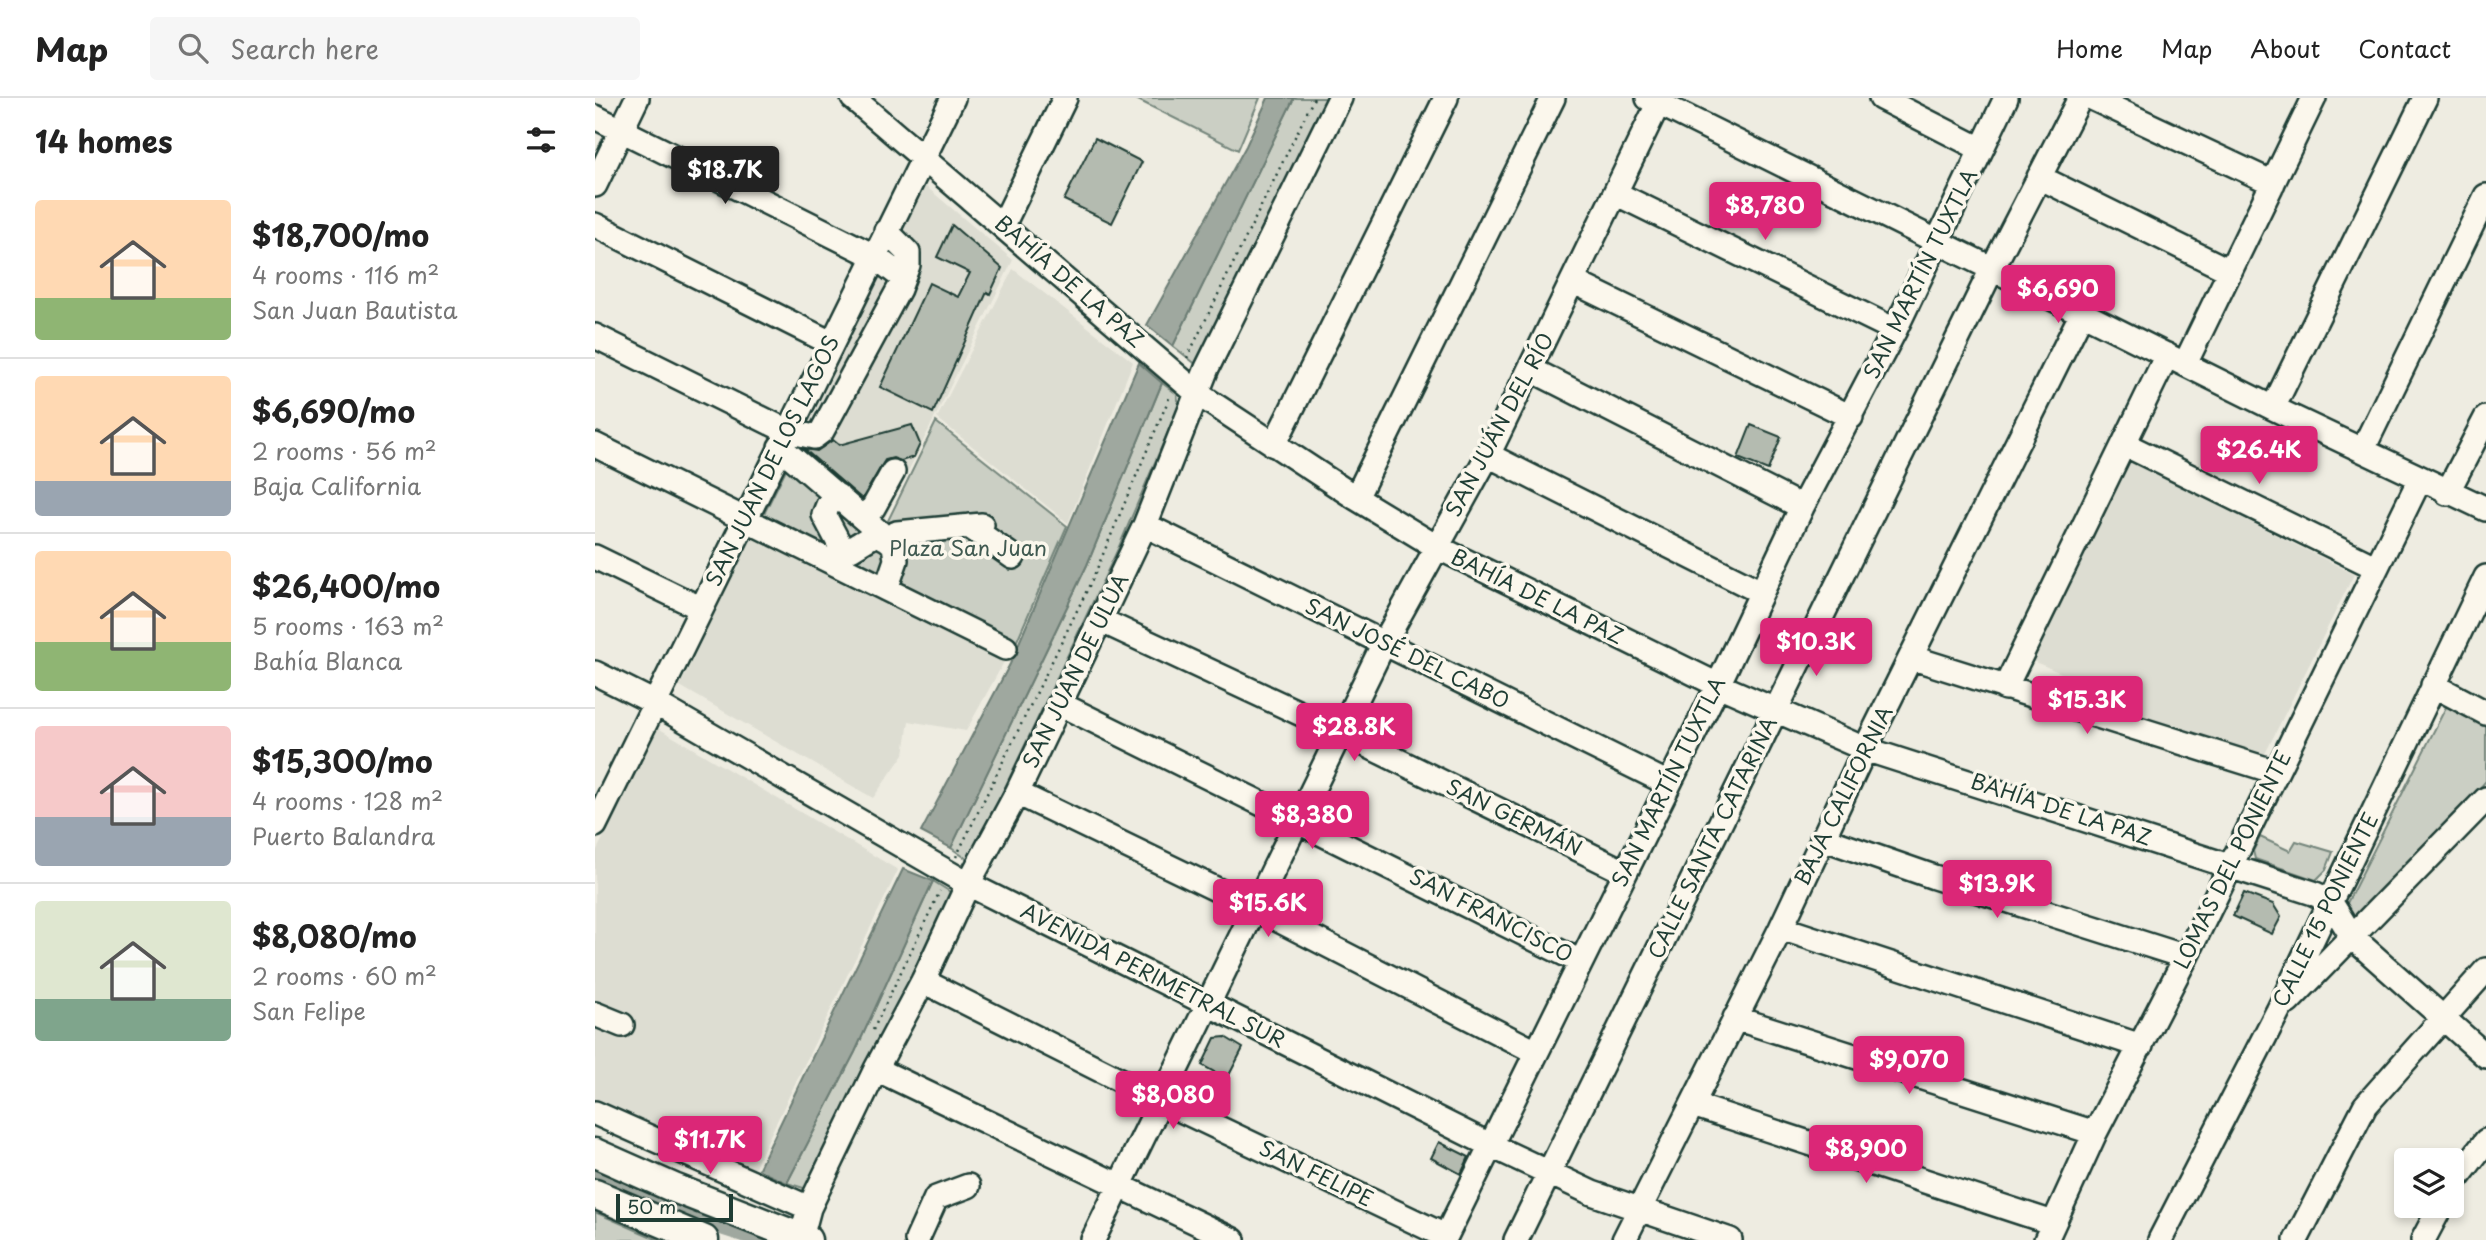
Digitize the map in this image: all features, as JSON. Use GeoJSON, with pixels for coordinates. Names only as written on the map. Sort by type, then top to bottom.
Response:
{"type":"FeatureCollection","features":[{"type":"Feature","properties":{"kind":"main road"},"geometry":{"type":"LineString","coordinates":[[595,1153],[804,1239]]}},
{"type":"Feature","properties":{"kind":"main road"},"geometry":{"type":"LineString","coordinates":[[595,1194],[704,1240]]}},
{"type":"Feature","properties":{"kind":"street"},"geometry":{"type":"LineString","coordinates":[[595,185],[637,98]]}},
{"type":"Feature","properties":{"kind":"street","name":"BAHÍA DE LA PAZ"},"geometry":{"type":"LineString","coordinates":[[853,98],[1198,394],[1273,445],[1435,546],[1718,685],[1865,749],[2330,901]]}},
{"type":"Feature","properties":{"kind":"street","name":"SAN JUAN DE LOS LAGOS"},"geometry":{"type":"LineString","coordinates":[[595,825],[601,796],[655,703],[953,98]]}},
{"type":"Feature","properties":{"kind":"street"},"geometry":{"type":"LineString","coordinates":[[1003,225],[1065,98]]}},
{"type":"Feature","properties":{"kind":"street","name":"SAN JUAN DE ULUA"},"geometry":{"type":"LineString","coordinates":[[804,1239],[809,1208],[876,1069],[923,981],[958,878],[1017,793],[1145,524],[1207,368],[1340,98]]}},
{"type":"Feature","properties":{"kind":"street"},"geometry":{"type":"LineString","coordinates":[[1273,445],[1446,98]]}},
{"type":"Feature","properties":{"kind":"street"},"geometry":{"type":"LineString","coordinates":[[1356,498],[1553,98]]}},
{"type":"Feature","properties":{"kind":"street"},"geometry":{"type":"LineString","coordinates":[[1881,98],[1981,149]]}},
{"type":"Feature","properties":{"kind":"street","name":"SAN MARTÍN TUXTLA"},"geometry":{"type":"LineString","coordinates":[[1444,1238],[1492,1146],[1718,685],[1802,507],[1895,330],[2006,98]]}},
{"type":"Feature","properties":{"kind":"street","name":"CALLE SANTA CATARINA"},"geometry":{"type":"LineString","coordinates":[[1516,1240],[1993,267],[2080,98]]}},
{"type":"Feature","properties":{"kind":"street"},"geometry":{"type":"LineString","coordinates":[[2092,98],[2273,183]]}},
{"type":"Feature","properties":{"kind":"street"},"geometry":{"type":"LineString","coordinates":[[2005,688],[2124,444],[2230,271],[2314,98]]}},
{"type":"Feature","properties":{"kind":"street"},"geometry":{"type":"LineString","coordinates":[[2273,408],[2425,98]]}},
{"type":"Feature","properties":{"kind":"street"},"geometry":{"type":"LineString","coordinates":[[1656,100],[2273,408],[2363,449],[2447,493],[2486,509]]}},
{"type":"Feature","properties":{"kind":"street","name":"SAN JUÁN DEL RÍO"},"geometry":{"type":"LineString","coordinates":[[1093,1240],[1384,643],[1435,546],[1488,455],[1574,282],[1656,100]]}},
{"type":"Feature","properties":{"kind":"street"},"geometry":{"type":"LineString","coordinates":[[595,117],[874,256],[903,278]]}},
{"type":"Feature","properties":{"kind":"street"},"geometry":{"type":"LineString","coordinates":[[2039,177],[2230,271]]}},
{"type":"Feature","properties":{"kind":"street"},"geometry":{"type":"LineString","coordinates":[[1615,193],[1895,330]]}},
{"type":"Feature","properties":{"kind":"street"},"geometry":{"type":"LineString","coordinates":[[2363,449],[2486,196]]}},
{"type":"Feature","properties":{"kind":"street"},"geometry":{"type":"LineString","coordinates":[[595,225],[831,343]]}},
{"type":"Feature","properties":{"kind":"street"},"geometry":{"type":"LineString","coordinates":[[784,439],[814,437],[822,431],[903,278],[908,253],[886,231]]}},
{"type":"Feature","properties":{"kind":"street"},"geometry":{"type":"LineString","coordinates":[[1574,282],[1851,417]]}},
{"type":"Feature","properties":{"kind":"street","name":"BAJA CALIFORNIA"},"geometry":{"type":"LineString","coordinates":[[1624,1240],[1781,928],[1865,749],[1913,658],[2082,313]]}},
{"type":"Feature","properties":{"kind":"street"},"geometry":{"type":"LineString","coordinates":[[595,336],[784,439],[838,496],[863,516],[897,550],[886,589]]}},
{"type":"Feature","properties":{"kind":"street"},"geometry":{"type":"LineString","coordinates":[[1530,369],[1802,507]]}},
{"type":"Feature","properties":{"kind":"street"},"geometry":{"type":"LineString","coordinates":[[2447,493],[2486,418]]}},
{"type":"Feature","properties":{"kind":"street"},"geometry":{"type":"LineString","coordinates":[[2124,444],[2375,567]]}},
{"type":"Feature","properties":{"kind":"street"},"geometry":{"type":"LineString","coordinates":[[595,445],[1005,648]]}},
{"type":"Feature","properties":{"kind":"street"},"geometry":{"type":"LineString","coordinates":[[1488,455],[1761,592]]}},
{"type":"Feature","properties":{"kind":"street"},"geometry":{"type":"LineString","coordinates":[[863,516],[873,509],[893,472]]}},
{"type":"Feature","properties":{"kind":"street","name":"LOMAS DEL PONIENTE"},"geometry":{"type":"LineString","coordinates":[[2049,1232],[2095,1133],[2186,957],[2420,479]]}},
{"type":"Feature","properties":{"kind":"street"},"geometry":{"type":"LineString","coordinates":[[838,496],[828,505],[824,515],[841,547],[851,549],[882,535],[976,525],[1013,557]]}},
{"type":"Feature","properties":{"kind":"street","name":"SAN JOSÉ DEL CABO"},"geometry":{"type":"LineString","coordinates":[[1145,524],[1669,784]]}},
{"type":"Feature","properties":{"kind":"street"},"geometry":{"type":"LineString","coordinates":[[595,557],[700,608]]}},
{"type":"Feature","properties":{"kind":"street","name":"CALLE 15 PONIENTE"},"geometry":{"type":"LineString","coordinates":[[2160,1240],[2278,1011],[2486,577]]}},
{"type":"Feature","properties":{"kind":"street","name":"SAN GERMÁN"},"geometry":{"type":"LineString","coordinates":[[1100,620],[1340,732],[1625,872]]}},
{"type":"Feature","properties":{"kind":"street"},"geometry":{"type":"LineString","coordinates":[[1913,658],[2276,772]]}},
{"type":"Feature","properties":{"kind":"street","name":"AVENIDA PERIMETRAL SUR"},"geometry":{"type":"LineString","coordinates":[[595,673],[655,703],[958,878],[1492,1146],[1592,1193],[1730,1240]]}},
{"type":"Feature","properties":{"kind":"street"},"geometry":{"type":"LineString","coordinates":[[2433,685],[2486,713]]}},
{"type":"Feature","properties":{"kind":"street","name":"SAN FRANCISCO"},"geometry":{"type":"LineString","coordinates":[[1060,704],[1581,962]]}},
{"type":"Feature","properties":{"kind":"street"},"geometry":{"type":"LineString","coordinates":[[1017,793],[1253,907],[1536,1052]]}},
{"type":"Feature","properties":{"kind":"street"},"geometry":{"type":"LineString","coordinates":[[2278,1011],[2353,938],[2486,799]]}},
{"type":"Feature","properties":{"kind":"street"},"geometry":{"type":"LineString","coordinates":[[1822,838],[2186,957]]}},
{"type":"Feature","properties":{"kind":"street"},"geometry":{"type":"LineString","coordinates":[[2330,901],[2353,938],[2486,1056]]}},
{"type":"Feature","properties":{"kind":"street"},"geometry":{"type":"LineString","coordinates":[[1781,928],[2141,1046]]}},
{"type":"Feature","properties":{"kind":"street"},"geometry":{"type":"LineString","coordinates":[[2297,1240],[2365,1106],[2486,970]]}},
{"type":"Feature","properties":{"kind":"street","name":"SAN FELIPE"},"geometry":{"type":"LineString","coordinates":[[923,981],[1444,1238]]}},
{"type":"Feature","properties":{"kind":"street"},"geometry":{"type":"LineString","coordinates":[[595,1014],[622,1025]]}},
{"type":"Feature","properties":{"kind":"street"},"geometry":{"type":"LineString","coordinates":[[1735,1018],[2095,1133]]}},
{"type":"Feature","properties":{"kind":"street"},"geometry":{"type":"LineString","coordinates":[[876,1069],[1233,1240]]}},
{"type":"Feature","properties":{"kind":"street"},"geometry":{"type":"LineString","coordinates":[[1693,1105],[2049,1232]]}},
{"type":"Feature","properties":{"kind":"street"},"geometry":{"type":"LineString","coordinates":[[595,1114],[809,1208]]}},
{"type":"Feature","properties":{"kind":"street"},"geometry":{"type":"LineString","coordinates":[[2464,1169],[2486,1141]]}},
{"type":"Feature","properties":{"kind":"street"},"geometry":{"type":"LineString","coordinates":[[916,1240],[936,1198],[968,1186]]}},
{"type":"Feature","properties":{"kind":"street"},"geometry":{"type":"LineString","coordinates":[[2423,1240],[2435,1218]]}},
{"type":"Feature","properties":{"kind":"path"},"geometry":{"type":"LineString","coordinates":[[872,1033],[958,878],[1093,578],[1178,377],[1314,98]]}},
{"type":"Feature","properties":{"kind":"shaded area"},"geometry":{"type":"Polygon","coordinates":[[[1268,98],[1294,98],[1173,346],[1147,325],[1246,146],[1268,98]]]}},
{"type":"Feature","properties":{"kind":"shaded area"},"geometry":{"type":"Polygon","coordinates":[[[923,184],[1013,260],[881,526],[797,451],[923,184]]]}},
{"type":"Feature","properties":{"kind":"shaded area"},"geometry":{"type":"Polygon","coordinates":[[[1013,269],[1133,362],[1068,523],[937,418],[1013,269]]]}},
{"type":"Feature","properties":{"kind":"shaded area"},"geometry":{"type":"Polygon","coordinates":[[[1139,363],[1162,383],[1087,565],[951,848],[921,832],[1010,664],[1139,363]]]}},
{"type":"Feature","properties":{"kind":"shaded area"},"geometry":{"type":"Polygon","coordinates":[[[2128,461],[2354,574],[2265,754],[2134,714],[2125,700],[2028,659],[2128,461]]]}},
{"type":"Feature","properties":{"kind":"shaded area"},"geometry":{"type":"Polygon","coordinates":[[[751,537],[1004,662],[966,731],[909,721],[904,754],[873,798],[680,686],[751,537]]]}},
{"type":"Feature","properties":{"kind":"shaded area"},"geometry":{"type":"Polygon","coordinates":[[[658,728],[898,870],[752,1173],[595,1103],[595,854],[658,728]]]}},
{"type":"Feature","properties":{"kind":"shaded area"},"geometry":{"type":"Polygon","coordinates":[[[903,869],[933,881],[855,1052],[787,1183],[758,1170],[903,869]]]}},
{"type":"Feature","properties":{"kind":"green space"},"geometry":{"type":"Polygon","coordinates":[[[1134,98],[1260,98],[1238,150],[1134,98]]]}},
{"type":"Feature","properties":{"kind":"green space"},"geometry":{"type":"Polygon","coordinates":[[[1294,98],[1328,98],[1198,366],[1173,346],[1294,98]]]}},
{"type":"Feature","properties":{"kind":"green space"},"geometry":{"type":"Polygon","coordinates":[[[1162,383],[1177,394],[1179,406],[1118,549],[970,861],[951,848],[1087,565],[1162,383]]]}},
{"type":"Feature","properties":{"kind":"green space","name":"Plaza San Juan"},"geometry":{"type":"Polygon","coordinates":[[[936,422],[1067,526],[1009,659],[755,532],[794,453],[883,531],[936,422]]]}},
{"type":"Feature","properties":{"kind":"green space"},"geometry":{"type":"Polygon","coordinates":[[[2447,705],[2486,726],[2486,781],[2359,925],[2344,909],[2447,705]]]}},
{"type":"Feature","properties":{"kind":"green space"},"geometry":{"type":"Polygon","coordinates":[[[2260,837],[2290,851],[2296,841],[2333,852],[2326,870],[2316,880],[2255,859],[2253,851],[2260,837]]]}},
{"type":"Feature","properties":{"kind":"green space"},"geometry":{"type":"Polygon","coordinates":[[[933,881],[952,893],[810,1190],[787,1183],[855,1052],[933,881]]]}},
{"type":"Feature","properties":{"kind":"green space"},"geometry":{"type":"Polygon","coordinates":[[[595,1212],[659,1240],[596,1240],[595,1212]]]}},
{"type":"Feature","properties":{"kind":"building"},"geometry":{"type":"Polygon","coordinates":[[[1095,138],[1142,162],[1112,223],[1064,200],[1095,138]]]}},
{"type":"Feature","properties":{"kind":"building"},"geometry":{"type":"Polygon","coordinates":[[[952,225],[1002,268],[990,294],[987,292],[933,413],[880,387],[929,283],[958,297],[970,273],[937,257],[952,225]]]}},
{"type":"Feature","properties":{"kind":"building"},"geometry":{"type":"Polygon","coordinates":[[[912,425],[920,444],[914,457],[901,461],[893,458],[885,460],[862,499],[804,449],[817,451],[833,440],[839,445],[912,425]]]}},
{"type":"Feature","properties":{"kind":"building"},"geometry":{"type":"Polygon","coordinates":[[[1751,425],[1781,437],[1768,470],[1738,458],[1751,425]]]}},
{"type":"Feature","properties":{"kind":"building"},"geometry":{"type":"Polygon","coordinates":[[[2244,893],[2273,904],[2281,917],[2272,934],[2233,916],[2244,893]]]}},
{"type":"Feature","properties":{"kind":"building"},"geometry":{"type":"Polygon","coordinates":[[[1225,1037],[1243,1048],[1227,1079],[1202,1065],[1215,1038],[1225,1037]]]}},
{"type":"Feature","properties":{"kind":"building"},"geometry":{"type":"Polygon","coordinates":[[[1439,1142],[1469,1157],[1461,1174],[1431,1158],[1439,1142]]]}},
{"type":"Feature","properties":{"kind":"waterway"},"geometry":{"type":"LineString","coordinates":[[595,1176],[659,1207],[761,1240]]}}]}
